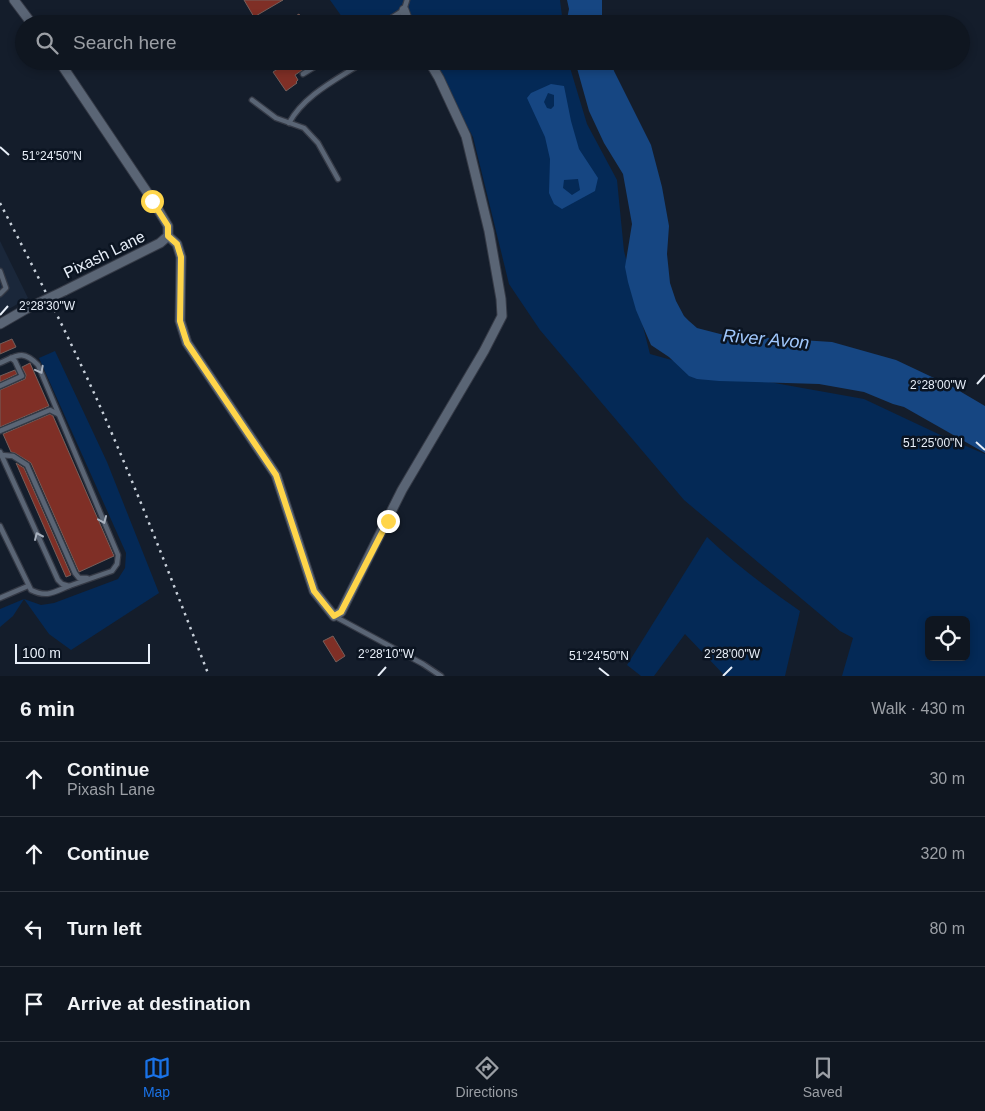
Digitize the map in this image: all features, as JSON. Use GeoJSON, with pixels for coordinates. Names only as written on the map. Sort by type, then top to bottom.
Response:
{"type":"FeatureCollection","features":[{"type":"Feature","properties":{"kind":"street"},"geometry":{"type":"LineString","coordinates":[[14,0],[25,15]]}},
{"type":"Feature","properties":{"kind":"street"},"geometry":{"type":"LineString","coordinates":[[404,10],[406,15]]}},
{"type":"Feature","properties":{"kind":"street","name":"Pixash Lane"},"geometry":{"type":"LineString","coordinates":[[0,324],[26,309],[160,243],[168,236],[168,226],[65,70]]}},
{"type":"Feature","properties":{"kind":"street"},"geometry":{"type":"LineString","coordinates":[[168,236],[177,244],[181,257],[180,321],[187,343],[276,475],[314,591],[334,616],[341,612],[402,490],[484,352],[502,316],[501,299],[489,231],[466,136],[434,70]]}},
{"type":"Feature","properties":{"kind":"lane"},"geometry":{"type":"LineString","coordinates":[[396,15],[404,10],[407,0]]}},
{"type":"Feature","properties":{"kind":"lane"},"geometry":{"type":"LineString","coordinates":[[303,74],[309,70]]}},
{"type":"Feature","properties":{"kind":"lane"},"geometry":{"type":"LineString","coordinates":[[289,123],[296,111],[306,100],[351,70]]}},
{"type":"Feature","properties":{"kind":"lane"},"geometry":{"type":"LineString","coordinates":[[252,100],[276,118],[304,128],[318,143],[338,179]]}},
{"type":"Feature","properties":{"kind":"lane"},"geometry":{"type":"LineString","coordinates":[[0,271],[6,288],[0,294]]}},
{"type":"Feature","properties":{"kind":"lane"},"geometry":{"type":"LineString","coordinates":[[0,363],[19,355],[30,357],[38,365],[118,555],[117,564],[112,571],[49,594],[41,595],[31,590],[28,586],[0,526]]}},
{"type":"Feature","properties":{"kind":"lane"},"geometry":{"type":"LineString","coordinates":[[0,386],[22,376],[15,361],[11,358]]}},
{"type":"Feature","properties":{"kind":"lane"},"geometry":{"type":"LineString","coordinates":[[0,431],[50,410],[59,414]]}},
{"type":"Feature","properties":{"kind":"lane"},"geometry":{"type":"LineString","coordinates":[[1,454],[13,456],[27,465],[75,574],[79,578],[90,578]]}},
{"type":"Feature","properties":{"kind":"lane"},"geometry":{"type":"LineString","coordinates":[[1,454],[58,580],[62,584],[69,586]]}},
{"type":"Feature","properties":{"kind":"lane"},"geometry":{"type":"LineString","coordinates":[[0,598],[28,586]]}},
{"type":"Feature","properties":{"kind":"lane"},"geometry":{"type":"LineString","coordinates":[[334,616],[423,664],[441,676]]}},
{"type":"Feature","properties":{"kind":"shaded area"},"geometry":{"type":"Polygon","coordinates":[[[330,0],[560,0],[562,15],[406,15],[404,10],[395,15],[341,15],[330,0]]]}},
{"type":"Feature","properties":{"kind":"shaded area"},"geometry":{"type":"Polygon","coordinates":[[[437,70],[571,70],[587,124],[617,180],[624,251],[650,354],[719,373],[864,399],[985,454],[985,676],[842,676],[853,638],[840,631],[684,500],[540,330],[509,284],[473,137],[437,70]]]}},
{"type":"Feature","properties":{"kind":"shaded area"},"geometry":{"type":"Polygon","coordinates":[[[0,241],[28,298],[0,314],[0,241]]]}},
{"type":"Feature","properties":{"kind":"shaded area"},"geometry":{"type":"Polygon","coordinates":[[[55,351],[107,462],[159,593],[71,650],[49,634],[24,599],[41,605],[54,603],[118,579],[125,568],[126,553],[39,358],[55,351]]]}},
{"type":"Feature","properties":{"kind":"shaded area"},"geometry":{"type":"Polygon","coordinates":[[[707,537],[752,576],[800,611],[785,676],[725,676],[685,634],[654,676],[641,676],[627,665],[707,537]]]}},
{"type":"Feature","properties":{"kind":"shaded area"},"geometry":{"type":"Polygon","coordinates":[[[24,599],[13,616],[0,627],[0,609],[24,599]]]}},
{"type":"Feature","properties":{"kind":"water"},"geometry":{"type":"Polygon","coordinates":[[[567,0],[602,0],[602,15],[568,15],[569,9],[567,0]]]}},
{"type":"Feature","properties":{"kind":"water","name":"River Avon"},"geometry":{"type":"Polygon","coordinates":[[[578,70],[614,70],[651,145],[662,187],[669,226],[667,254],[670,283],[676,301],[684,316],[697,328],[724,335],[832,342],[896,360],[951,386],[985,406],[985,453],[904,407],[864,392],[819,384],[697,379],[689,376],[669,357],[651,345],[636,310],[625,267],[632,224],[623,174],[604,143],[589,111],[578,70]]]}},
{"type":"Feature","properties":{"kind":"water"},"geometry":{"type":"Polygon","coordinates":[[[551,84],[564,86],[579,149],[598,178],[595,191],[562,209],[554,204],[549,193],[550,159],[545,137],[527,98],[531,93],[551,84]],[[548,93],[544,102],[547,108],[551,109],[554,106],[554,95],[548,93]],[[578,179],[564,180],[563,188],[572,195],[580,190],[578,179]]]}},
{"type":"Feature","properties":{"kind":"building"},"geometry":{"type":"Polygon","coordinates":[[[244,0],[283,0],[257,15],[253,15],[244,0]]]}},
{"type":"Feature","properties":{"kind":"building"},"geometry":{"type":"Polygon","coordinates":[[[276,70],[302,70],[295,75],[298,80],[297,83],[286,91],[273,72],[276,70]]]}},
{"type":"Feature","properties":{"kind":"building"},"geometry":{"type":"Polygon","coordinates":[[[12,339],[16,347],[0,354],[0,344],[12,339]]]}},
{"type":"Feature","properties":{"kind":"building"},"geometry":{"type":"Polygon","coordinates":[[[30,363],[49,406],[0,427],[0,390],[25,379],[26,375],[22,367],[30,363]]]}},
{"type":"Feature","properties":{"kind":"building"},"geometry":{"type":"Polygon","coordinates":[[[15,370],[17,374],[0,382],[0,376],[15,370]]]}},
{"type":"Feature","properties":{"kind":"building"},"geometry":{"type":"Polygon","coordinates":[[[50,414],[53,416],[114,556],[79,572],[31,463],[11,452],[3,434],[50,414]]]}},
{"type":"Feature","properties":{"kind":"building"},"geometry":{"type":"Polygon","coordinates":[[[16,463],[24,468],[71,575],[66,577],[16,463]]]}},
{"type":"Feature","properties":{"kind":"building"},"geometry":{"type":"Polygon","coordinates":[[[333,636],[345,656],[336,662],[323,641],[333,636]]]}},
{"type":"Feature","properties":{"kind":"railway"},"geometry":{"type":"LineString","coordinates":[[0,203],[79,360],[103,413],[171,577],[209,676]]}},
{"type":"Feature","properties":{"kind":"route"},"geometry":{"type":"LineString","coordinates":[[152,201],[168,226],[168,236],[177,244],[181,257],[180,321],[187,343],[276,475],[314,591],[334,616],[341,612],[388,521]]}}]}
